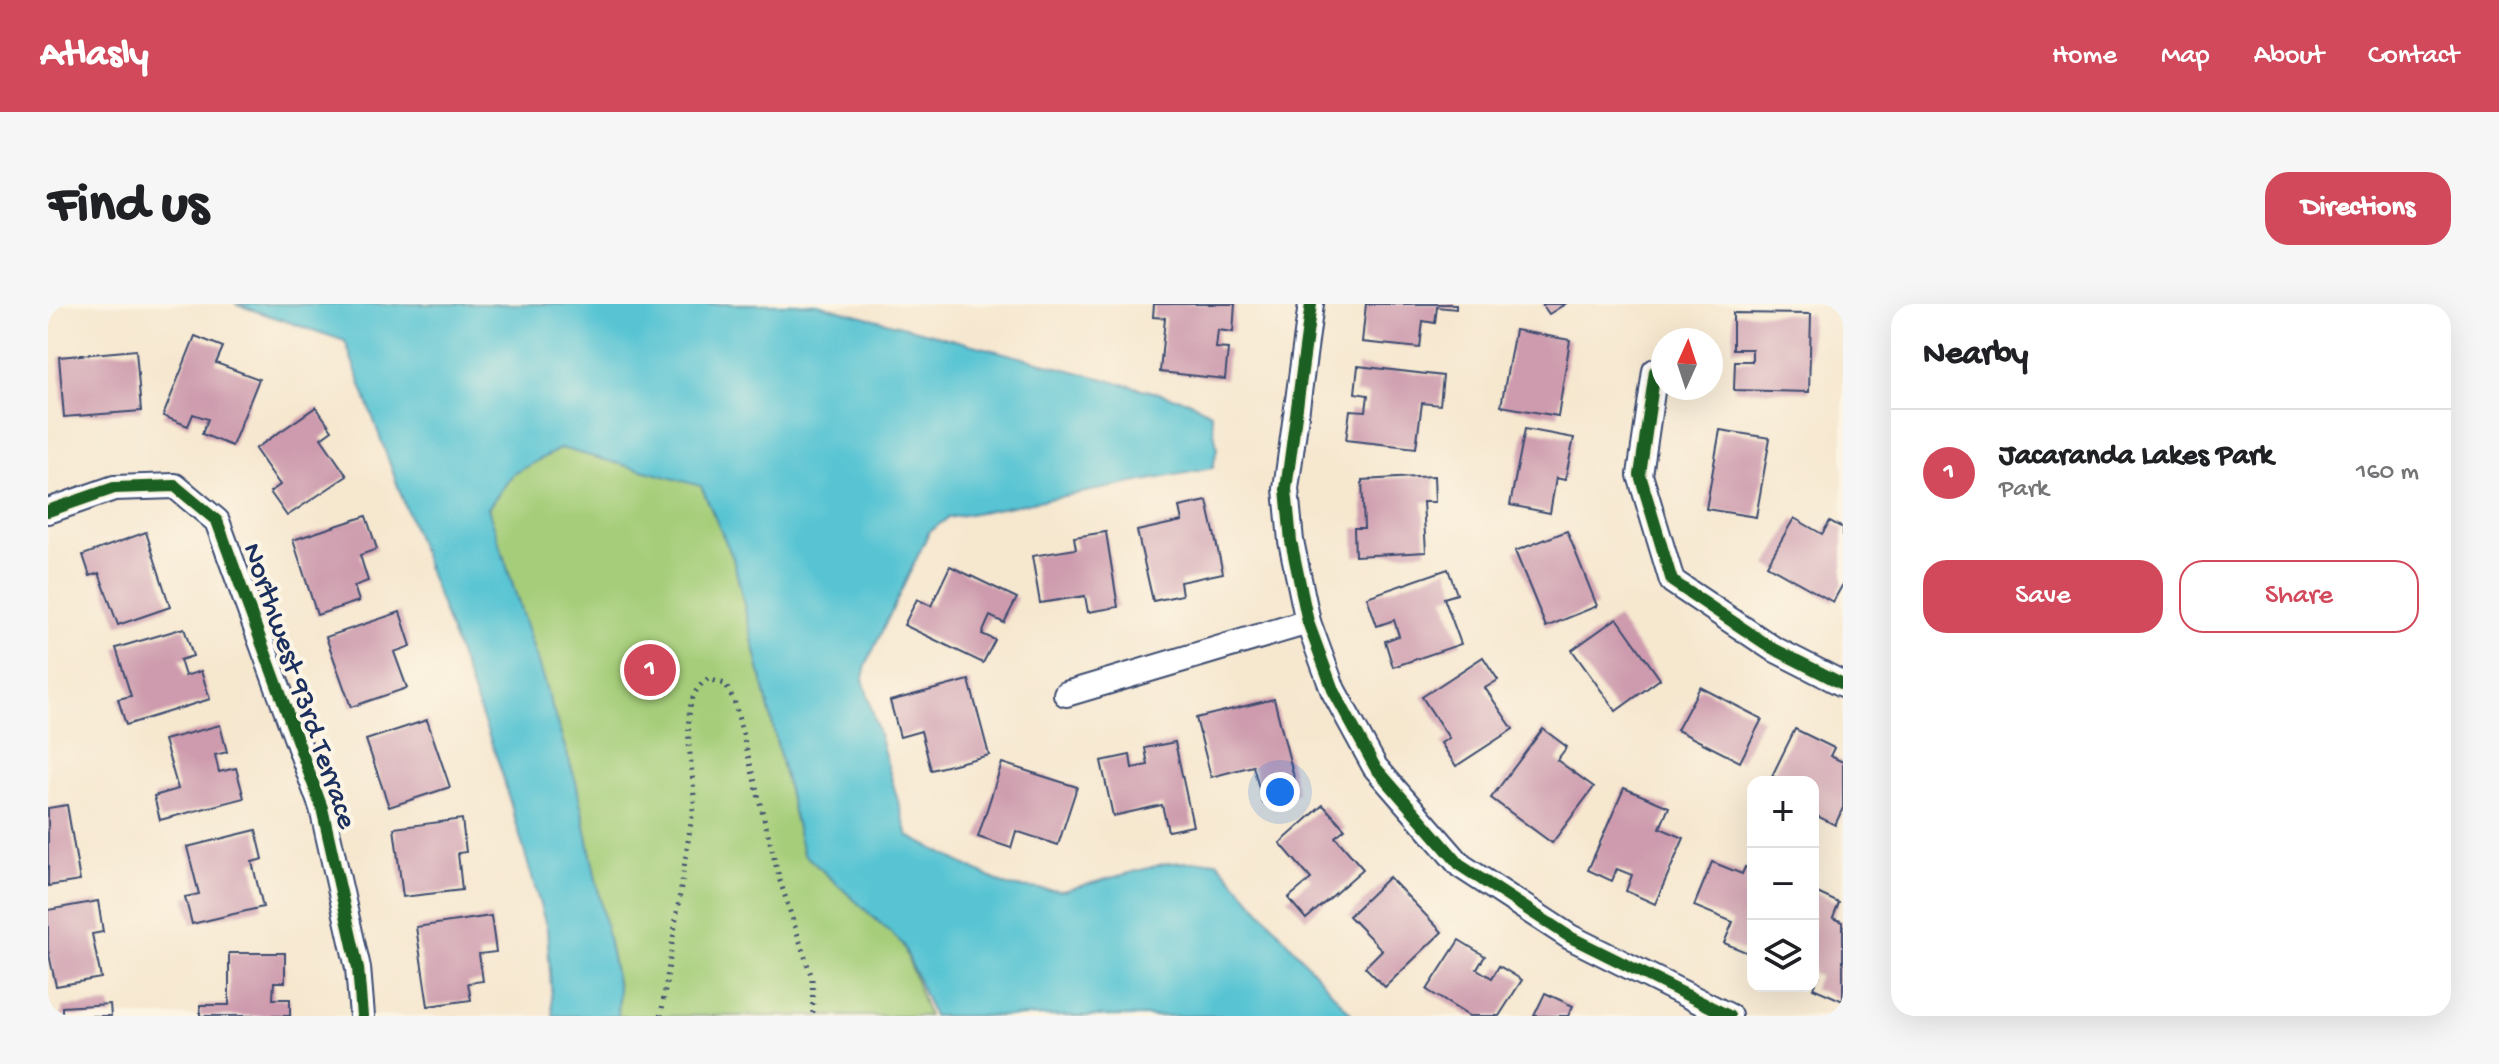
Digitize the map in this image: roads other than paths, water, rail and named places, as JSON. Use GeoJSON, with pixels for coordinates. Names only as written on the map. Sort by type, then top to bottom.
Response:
{"type":"FeatureCollection","features":[{"type":"Feature","properties":{"kind":"street"},"geometry":{"type":"LineString","coordinates":[[1311,304],[1286,489],[1291,541],[1308,622],[1333,690],[1375,767],[1461,866],[1570,937],[1729,1016]]}},
{"type":"Feature","properties":{"kind":"street"},"geometry":{"type":"LineString","coordinates":[[1651,399],[1640,475],[1672,581],[1772,648],[1843,684]]}},
{"type":"Feature","properties":{"kind":"street","name":"Northwest 93rd Terrace"},"geometry":{"type":"LineString","coordinates":[[48,511],[114,488],[175,486],[217,521],[322,808],[358,968],[362,1016]]}},
{"type":"Feature","properties":{"kind":"street"},"geometry":{"type":"LineString","coordinates":[[1066,694],[1308,622]]}},
{"type":"Feature","properties":{"kind":"water"},"geometry":{"type":"Polygon","coordinates":[[[235,304],[817,304],[1188,401],[1211,413],[1217,448],[1213,468],[948,518],[929,532],[866,665],[863,679],[908,836],[1007,886],[1062,891],[1167,863],[1217,861],[1353,1016],[933,1016],[903,944],[803,853],[733,558],[701,486],[561,448],[513,474],[488,508],[576,782],[619,992],[618,1016],[553,1016],[547,929],[498,761],[345,341],[235,304]]]}},
{"type":"Feature","properties":{"kind":"place","name":"Jacaranda Lakes Park"},"geometry":{"type":"Point","coordinates":[650,670]}}]}
